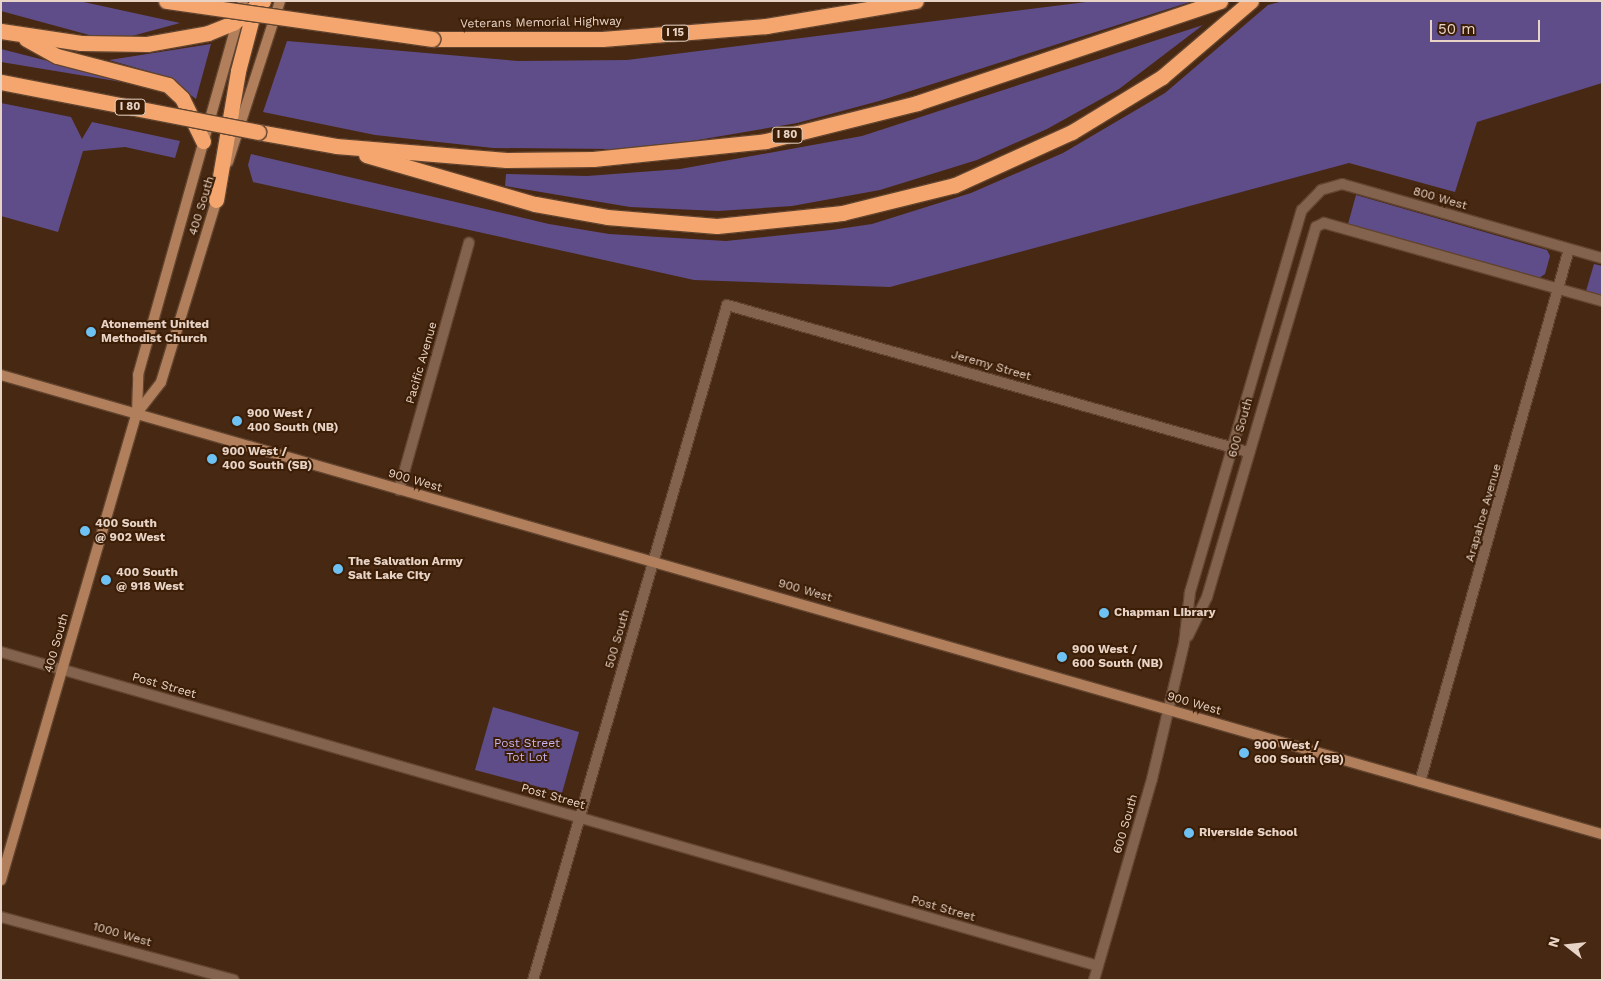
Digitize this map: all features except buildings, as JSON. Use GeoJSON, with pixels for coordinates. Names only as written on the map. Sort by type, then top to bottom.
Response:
{"type":"FeatureCollection","features":[{"type":"Feature","properties":{"kind":"highway","name":"Veterans Memorial Highway"},"geometry":{"type":"LineString","coordinates":[[166,1],[432,39],[602,39],[766,26],[916,1]]}},
{"type":"Feature","properties":{"kind":"highway","name":"I 80"},"geometry":{"type":"LineString","coordinates":[[1,82],[336,146],[557,160],[766,140],[917,103],[1220,1]]}},
{"type":"Feature","properties":{"kind":"highway"},"geometry":{"type":"LineString","coordinates":[[336,146],[534,204],[662,224],[772,223],[850,211],[954,185],[1030,154],[1121,105],[1202,47],[1251,1]]}},
{"type":"Feature","properties":{"kind":"highway"},"geometry":{"type":"LineString","coordinates":[[216,200],[238,71],[254,3]]}},
{"type":"Feature","properties":{"kind":"highway"},"geometry":{"type":"LineString","coordinates":[[1,31],[18,35],[147,44],[208,33],[237,20],[254,3]]}},
{"type":"Feature","properties":{"kind":"highway"},"geometry":{"type":"LineString","coordinates":[[18,35],[56,56],[168,85],[182,98],[202,141]]}},
{"type":"Feature","properties":{"kind":"main road","name":"400 South"},"geometry":{"type":"LineString","coordinates":[[137,413],[161,382],[216,200],[280,1]]}},
{"type":"Feature","properties":{"kind":"main road","name":"400 South"},"geometry":{"type":"LineString","coordinates":[[1,880],[137,413],[138,375],[237,20]]}},
{"type":"Feature","properties":{"kind":"main road","name":"900 West"},"geometry":{"type":"LineString","coordinates":[[1,374],[399,490],[1602,834]]}},
{"type":"Feature","properties":{"kind":"street","name":"800 West"},"geometry":{"type":"LineString","coordinates":[[1293,232],[1314,195],[1342,184],[1602,258]]}},
{"type":"Feature","properties":{"kind":"street","name":"600 South"},"geometry":{"type":"LineString","coordinates":[[1184,644],[1207,597],[1310,237],[1324,223],[1561,290]]}},
{"type":"Feature","properties":{"kind":"street","name":"600 South"},"geometry":{"type":"LineString","coordinates":[[1094,980],[1184,644],[1190,592],[1293,232]]}},
{"type":"Feature","properties":{"kind":"street","name":"Pacific Avenue"},"geometry":{"type":"LineString","coordinates":[[399,490],[469,243]]}},
{"type":"Feature","properties":{"kind":"street","name":"Arapahoe Avenue"},"geometry":{"type":"LineString","coordinates":[[1420,782],[1561,290],[1569,249]]}},
{"type":"Feature","properties":{"kind":"street"},"geometry":{"type":"LineString","coordinates":[[1561,290],[1602,301]]}},
{"type":"Feature","properties":{"kind":"street","name":"Jeremy Street"},"geometry":{"type":"LineString","coordinates":[[727,305],[1248,452]]}},
{"type":"Feature","properties":{"kind":"street","name":"500 South"},"geometry":{"type":"LineString","coordinates":[[533,980],[727,305]]}},
{"type":"Feature","properties":{"kind":"street","name":"Post Street"},"geometry":{"type":"LineString","coordinates":[[1,652],[1098,966]]}},
{"type":"Feature","properties":{"kind":"street","name":"1000 West"},"geometry":{"type":"LineString","coordinates":[[1,917],[234,980]]}},
{"type":"Feature","properties":{"kind":"green space"},"geometry":{"type":"Polygon","coordinates":[[[1,1],[79,1],[180,23],[132,36],[93,36],[1,11],[1,1]]]}},
{"type":"Feature","properties":{"kind":"green space"},"geometry":{"type":"Polygon","coordinates":[[[1094,1],[1193,1],[879,101],[797,123],[680,143],[614,149],[493,148],[375,135],[263,112],[287,41],[518,61],[627,60],[1094,1]]]}},
{"type":"Feature","properties":{"kind":"green space"},"geometry":{"type":"Polygon","coordinates":[[[1283,1],[1602,1],[1602,83],[1477,122],[1455,192],[1349,163],[890,287],[694,280],[253,182],[248,165],[251,154],[549,224],[609,234],[726,241],[872,224],[971,193],[1063,153],[1165,93],[1268,5],[1283,1]]]}},
{"type":"Feature","properties":{"kind":"green space"},"geometry":{"type":"Polygon","coordinates":[[[1203,25],[1119,89],[1047,129],[977,160],[880,190],[792,206],[718,211],[630,207],[505,186],[506,174],[587,176],[680,169],[862,136],[1203,25]]]}},
{"type":"Feature","properties":{"kind":"green space"},"geometry":{"type":"Polygon","coordinates":[[[211,44],[196,99],[165,76],[109,60],[211,44]]]}},
{"type":"Feature","properties":{"kind":"green space"},"geometry":{"type":"Polygon","coordinates":[[[1,49],[146,86],[1,62],[1,49]]]}},
{"type":"Feature","properties":{"kind":"green space"},"geometry":{"type":"Polygon","coordinates":[[[1,103],[71,117],[82,139],[92,122],[180,141],[175,158],[125,147],[83,151],[58,232],[1,216],[1,103]]]}},
{"type":"Feature","properties":{"kind":"green space"},"geometry":{"type":"Polygon","coordinates":[[[1356,195],[1547,250],[1550,256],[1545,274],[1539,278],[1348,224],[1356,195]]]}},
{"type":"Feature","properties":{"kind":"green space"},"geometry":{"type":"Polygon","coordinates":[[[1594,264],[1602,266],[1602,296],[1586,291],[1594,264]]]}},
{"type":"Feature","properties":{"kind":"green space","name":"Post Street Tot Lot"},"geometry":{"type":"Polygon","coordinates":[[[493,707],[579,732],[562,793],[475,770],[493,707]]]}},
{"type":"Feature","properties":{"kind":"place","name":"Atonement United Methodist Church"},"geometry":{"type":"Point","coordinates":[91,332]}},
{"type":"Feature","properties":{"kind":"place","name":"900 West / 400 South (NB)"},"geometry":{"type":"Point","coordinates":[237,421]}},
{"type":"Feature","properties":{"kind":"place","name":"900 West / 400 South (SB)"},"geometry":{"type":"Point","coordinates":[212,459]}},
{"type":"Feature","properties":{"kind":"place","name":"400 South @ 902 West"},"geometry":{"type":"Point","coordinates":[85,531]}},
{"type":"Feature","properties":{"kind":"place","name":"The Salvation Army Salt Lake City"},"geometry":{"type":"Point","coordinates":[338,569]}},
{"type":"Feature","properties":{"kind":"place","name":"400 South @ 918 West"},"geometry":{"type":"Point","coordinates":[106,580]}},
{"type":"Feature","properties":{"kind":"place","name":"Chapman Library"},"geometry":{"type":"Point","coordinates":[1104,613]}},
{"type":"Feature","properties":{"kind":"place","name":"900 West / 600 South (NB)"},"geometry":{"type":"Point","coordinates":[1062,657]}},
{"type":"Feature","properties":{"kind":"place","name":"900 West / 600 South (SB)"},"geometry":{"type":"Point","coordinates":[1244,753]}},
{"type":"Feature","properties":{"kind":"place","name":"Riverside School"},"geometry":{"type":"Point","coordinates":[1189,833]}}]}
